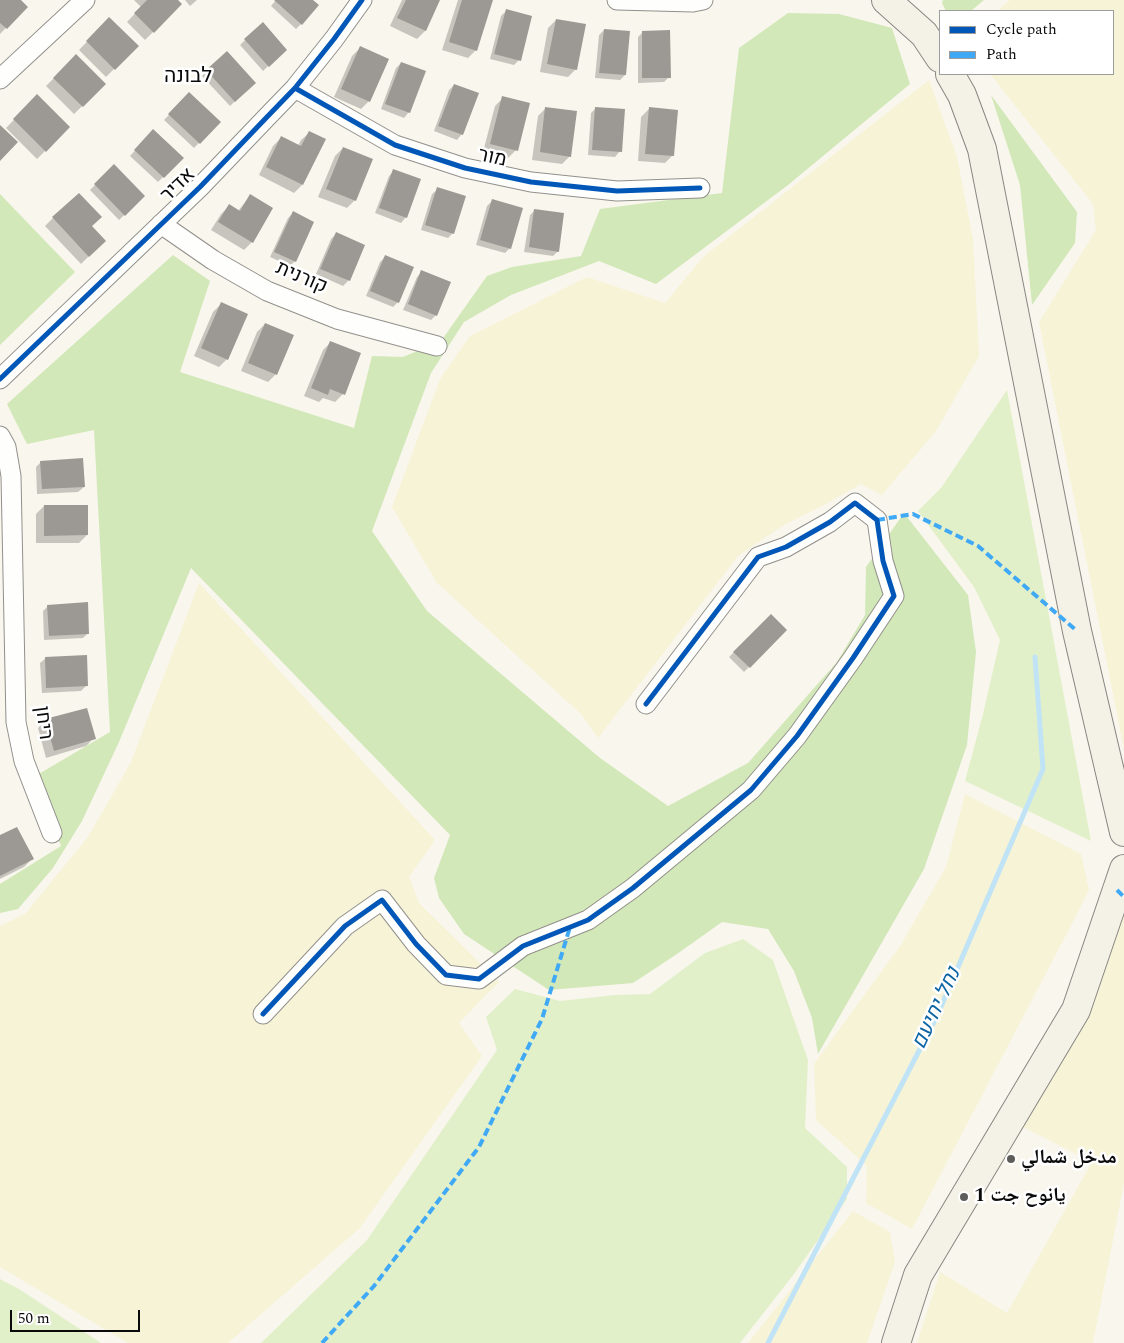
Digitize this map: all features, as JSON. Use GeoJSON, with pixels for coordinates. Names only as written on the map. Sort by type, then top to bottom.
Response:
{"type":"FeatureCollection","features":[{"type":"Feature","properties":{"kind":"main road"},"geometry":{"type":"LineString","coordinates":[[886,0],[924,34]]}},
{"type":"Feature","properties":{"kind":"main road"},"geometry":{"type":"LineString","coordinates":[[904,0],[939,56]]}},
{"type":"Feature","properties":{"kind":"main road"},"geometry":{"type":"LineString","coordinates":[[951,75],[962,95],[982,149],[1077,631],[1124,832]]}},
{"type":"Feature","properties":{"kind":"main road"},"geometry":{"type":"LineString","coordinates":[[896,1343],[918,1275],[1076,1010],[1124,869]]}},
{"type":"Feature","properties":{"kind":"street"},"geometry":{"type":"LineString","coordinates":[[0,79],[86,0]]}},
{"type":"Feature","properties":{"kind":"street","name":"אדיר"},"geometry":{"type":"LineString","coordinates":[[0,379],[200,187],[295,88],[362,0]]}},
{"type":"Feature","properties":{"kind":"street"},"geometry":{"type":"LineString","coordinates":[[617,0],[693,2],[703,0]]}},
{"type":"Feature","properties":{"kind":"street","name":"מור"},"geometry":{"type":"LineString","coordinates":[[295,88],[395,145],[465,168],[531,182],[617,191],[700,188]]}},
{"type":"Feature","properties":{"kind":"street","name":"קורנית"},"geometry":{"type":"LineString","coordinates":[[162,224],[213,260],[268,291],[337,319],[437,346]]}},
{"type":"Feature","properties":{"kind":"street","name":"ריחן"},"geometry":{"type":"LineString","coordinates":[[0,436],[6,447],[11,476],[16,722],[24,761],[52,833]]}},
{"type":"Feature","properties":{"kind":"street"},"geometry":{"type":"LineString","coordinates":[[263,1014],[346,926],[382,900],[416,944],[446,974],[479,979],[523,946],[588,920],[633,888],[751,790],[797,736],[853,658],[894,596],[883,561],[877,520],[856,503],[808,535],[786,547],[758,557],[646,704]]}},
{"type":"Feature","properties":{"kind":"shaded area"},"geometry":{"type":"Polygon","coordinates":[[[1010,0],[1124,0],[1124,749],[1039,322],[1096,230],[1093,204],[991,75],[1114,75],[1114,10],[998,10],[1010,0]]]}},
{"type":"Feature","properties":{"kind":"shaded area"},"geometry":{"type":"Polygon","coordinates":[[[929,80],[957,157],[973,239],[979,356],[936,431],[882,495],[861,484],[784,525],[738,556],[598,738],[582,715],[437,583],[392,507],[440,379],[470,336],[587,277],[665,303],[703,257],[929,80]]]}},
{"type":"Feature","properties":{"kind":"shaded area"},"geometry":{"type":"Polygon","coordinates":[[[199,583],[435,840],[409,877],[419,903],[499,982],[459,1023],[482,1056],[360,1228],[228,1343],[128,1343],[0,1267],[0,926],[25,914],[88,837],[131,762],[199,583]]]}},
{"type":"Feature","properties":{"kind":"shaded area"},"geometry":{"type":"Polygon","coordinates":[[[965,794],[1081,854],[1089,890],[912,1229],[866,1203],[867,1166],[816,1120],[814,1064],[900,946],[946,867],[965,794]]]}},
{"type":"Feature","properties":{"kind":"shaded area"},"geometry":{"type":"Polygon","coordinates":[[[1121,914],[1124,916],[1124,1183],[1093,1343],[917,1343],[940,1272],[1007,1313],[1092,1162],[1023,1127],[1121,914]]]}},
{"type":"Feature","properties":{"kind":"shaded area"},"geometry":{"type":"Polygon","coordinates":[[[853,1211],[890,1232],[895,1262],[867,1343],[748,1343],[853,1211]]]}},
{"type":"Feature","properties":{"kind":"green space"},"geometry":{"type":"Polygon","coordinates":[[[943,0],[984,0],[972,10],[946,10],[942,3],[943,0]]]}},
{"type":"Feature","properties":{"kind":"green space"},"geometry":{"type":"Polygon","coordinates":[[[788,13],[839,14],[892,28],[910,84],[788,185],[656,284],[599,261],[511,295],[464,322],[431,373],[372,531],[427,611],[600,758],[668,806],[748,763],[837,662],[865,615],[866,567],[904,513],[968,595],[976,652],[967,745],[924,869],[818,1054],[812,1018],[794,971],[768,929],[722,922],[633,983],[549,990],[464,934],[439,898],[434,878],[450,835],[191,568],[119,742],[82,821],[53,868],[18,909],[0,913],[0,884],[61,846],[37,775],[110,732],[94,430],[27,444],[7,404],[173,255],[210,281],[180,372],[354,428],[372,356],[403,357],[441,341],[487,276],[512,267],[581,256],[600,209],[722,193],[739,48],[788,13]]]}},
{"type":"Feature","properties":{"kind":"green space"},"geometry":{"type":"Polygon","coordinates":[[[991,95],[1077,212],[1075,243],[1032,305],[1020,185],[991,95]]]}},
{"type":"Feature","properties":{"kind":"green space"},"geometry":{"type":"Polygon","coordinates":[[[0,194],[75,272],[0,345],[0,194]]]}},
{"type":"Feature","properties":{"kind":"green space"},"geometry":{"type":"Polygon","coordinates":[[[1007,390],[1091,841],[965,781],[1000,640],[974,587],[918,511],[941,488],[1007,390]]]}},
{"type":"Feature","properties":{"kind":"green space"},"geometry":{"type":"Polygon","coordinates":[[[743,939],[773,960],[808,1060],[805,1128],[847,1167],[847,1199],[794,1274],[740,1343],[261,1343],[367,1240],[497,1050],[486,1017],[515,989],[560,1001],[615,995],[650,994],[705,953],[743,939]]]}},
{"type":"Feature","properties":{"kind":"green space"},"geometry":{"type":"Polygon","coordinates":[[[0,1279],[19,1289],[101,1343],[0,1343],[0,1279]]]}},
{"type":"Feature","properties":{"kind":"building"},"geometry":{"type":"Polygon","coordinates":[[[0,0],[21,0],[28,7],[7,29],[0,23],[0,0]]]}},
{"type":"Feature","properties":{"kind":"building"},"geometry":{"type":"Polygon","coordinates":[[[147,0],[178,0],[182,4],[154,33],[134,13],[147,0]]]}},
{"type":"Feature","properties":{"kind":"building"},"geometry":{"type":"Polygon","coordinates":[[[274,0],[313,0],[319,5],[302,25],[274,0]]]}},
{"type":"Feature","properties":{"kind":"building"},"geometry":{"type":"Polygon","coordinates":[[[406,0],[440,0],[426,31],[397,18],[406,0]]]}},
{"type":"Feature","properties":{"kind":"building"},"geometry":{"type":"Polygon","coordinates":[[[462,0],[493,0],[477,51],[449,42],[462,0]]]}},
{"type":"Feature","properties":{"kind":"building"},"geometry":{"type":"Polygon","coordinates":[[[506,9],[532,16],[521,61],[494,54],[506,9]]]}},
{"type":"Feature","properties":{"kind":"building"},"geometry":{"type":"Polygon","coordinates":[[[109,17],[139,46],[115,70],[86,41],[109,17]]]}},
{"type":"Feature","properties":{"kind":"building"},"geometry":{"type":"Polygon","coordinates":[[[556,19],[586,24],[577,70],[547,64],[556,19]]]}},
{"type":"Feature","properties":{"kind":"building"},"geometry":{"type":"Polygon","coordinates":[[[263,22],[287,50],[269,67],[244,39],[263,22]]]}},
{"type":"Feature","properties":{"kind":"building"},"geometry":{"type":"Polygon","coordinates":[[[604,29],[630,31],[626,75],[599,73],[604,29]]]}},
{"type":"Feature","properties":{"kind":"building"},"geometry":{"type":"Polygon","coordinates":[[[670,30],[671,78],[642,78],[642,31],[670,30]]]}},
{"type":"Feature","properties":{"kind":"building"},"geometry":{"type":"Polygon","coordinates":[[[360,46],[389,59],[370,102],[341,89],[360,46]]]}},
{"type":"Feature","properties":{"kind":"building"},"geometry":{"type":"Polygon","coordinates":[[[227,51],[256,83],[235,102],[206,70],[227,51]]]}},
{"type":"Feature","properties":{"kind":"building"},"geometry":{"type":"Polygon","coordinates":[[[76,54],[106,84],[83,107],[53,78],[76,54]]]}},
{"type":"Feature","properties":{"kind":"building"},"geometry":{"type":"Polygon","coordinates":[[[401,62],[426,71],[410,113],[385,104],[401,62]]]}},
{"type":"Feature","properties":{"kind":"building"},"geometry":{"type":"Polygon","coordinates":[[[454,84],[479,93],[463,135],[438,126],[454,84]]]}},
{"type":"Feature","properties":{"kind":"building"},"geometry":{"type":"Polygon","coordinates":[[[189,92],[221,122],[200,144],[168,114],[189,92]]]}},
{"type":"Feature","properties":{"kind":"building"},"geometry":{"type":"Polygon","coordinates":[[[37,94],[70,127],[46,152],[13,119],[37,94]]]}},
{"type":"Feature","properties":{"kind":"building"},"geometry":{"type":"Polygon","coordinates":[[[502,96],[530,103],[518,151],[490,144],[502,96]]]}},
{"type":"Feature","properties":{"kind":"building"},"geometry":{"type":"Polygon","coordinates":[[[545,107],[577,111],[571,157],[540,152],[545,107]]]}},
{"type":"Feature","properties":{"kind":"building"},"geometry":{"type":"Polygon","coordinates":[[[595,107],[625,109],[622,152],[592,150],[595,107]]]}},
{"type":"Feature","properties":{"kind":"building"},"geometry":{"type":"Polygon","coordinates":[[[649,107],[678,110],[674,156],[645,154],[649,107]]]}},
{"type":"Feature","properties":{"kind":"building"},"geometry":{"type":"Polygon","coordinates":[[[0,125],[18,142],[0,161],[0,125]]]}},
{"type":"Feature","properties":{"kind":"building"},"geometry":{"type":"Polygon","coordinates":[[[153,129],[184,158],[164,178],[134,150],[153,129]]]}},
{"type":"Feature","properties":{"kind":"building"},"geometry":{"type":"Polygon","coordinates":[[[309,131],[326,139],[303,185],[266,167],[281,136],[301,146],[309,131]]]}},
{"type":"Feature","properties":{"kind":"building"},"geometry":{"type":"Polygon","coordinates":[[[343,147],[373,159],[356,201],[326,189],[343,147]]]}},
{"type":"Feature","properties":{"kind":"building"},"geometry":{"type":"Polygon","coordinates":[[[114,164],[145,196],[125,216],[94,184],[114,164]]]}},
{"type":"Feature","properties":{"kind":"building"},"geometry":{"type":"Polygon","coordinates":[[[393,169],[421,179],[407,218],[379,208],[393,169]]]}},
{"type":"Feature","properties":{"kind":"building"},"geometry":{"type":"Polygon","coordinates":[[[437,187],[466,196],[454,234],[425,225],[437,187]]]}},
{"type":"Feature","properties":{"kind":"building"},"geometry":{"type":"Polygon","coordinates":[[[79,193],[102,217],[92,226],[106,241],[89,257],[52,217],[79,193]]]}},
{"type":"Feature","properties":{"kind":"building"},"geometry":{"type":"Polygon","coordinates":[[[250,194],[273,208],[253,243],[218,222],[229,204],[240,211],[250,194]]]}},
{"type":"Feature","properties":{"kind":"building"},"geometry":{"type":"Polygon","coordinates":[[[492,199],[523,208],[511,249],[480,240],[492,199]]]}},
{"type":"Feature","properties":{"kind":"building"},"geometry":{"type":"Polygon","coordinates":[[[534,209],[564,213],[559,252],[529,247],[534,209]]]}},
{"type":"Feature","properties":{"kind":"building"},"geometry":{"type":"Polygon","coordinates":[[[293,211],[314,222],[296,262],[274,252],[293,211]]]}},
{"type":"Feature","properties":{"kind":"building"},"geometry":{"type":"Polygon","coordinates":[[[336,232],[365,245],[350,281],[320,269],[336,232]]]}},
{"type":"Feature","properties":{"kind":"building"},"geometry":{"type":"Polygon","coordinates":[[[385,255],[414,267],[399,303],[370,291],[385,255]]]}},
{"type":"Feature","properties":{"kind":"building"},"geometry":{"type":"Polygon","coordinates":[[[421,270],[451,282],[437,316],[408,304],[421,270]]]}},
{"type":"Feature","properties":{"kind":"building"},"geometry":{"type":"Polygon","coordinates":[[[221,302],[248,314],[228,360],[201,348],[221,302]]]}},
{"type":"Feature","properties":{"kind":"building"},"geometry":{"type":"Polygon","coordinates":[[[265,323],[294,335],[277,375],[248,363],[265,323]]]}},
{"type":"Feature","properties":{"kind":"building"},"geometry":{"type":"Polygon","coordinates":[[[330,341],[361,353],[345,395],[330,389],[328,395],[311,388],[330,341]]]}},
{"type":"Feature","properties":{"kind":"building"},"geometry":{"type":"Polygon","coordinates":[[[83,458],[85,487],[42,489],[40,461],[83,458]]]}},
{"type":"Feature","properties":{"kind":"building"},"geometry":{"type":"Polygon","coordinates":[[[44,505],[88,505],[88,535],[44,536],[44,505]]]}},
{"type":"Feature","properties":{"kind":"building"},"geometry":{"type":"Polygon","coordinates":[[[88,602],[89,634],[49,636],[47,605],[88,602]]]}},
{"type":"Feature","properties":{"kind":"building"},"geometry":{"type":"Polygon","coordinates":[[[771,614],[787,630],[750,668],[733,652],[771,614]]]}},
{"type":"Feature","properties":{"kind":"building"},"geometry":{"type":"Polygon","coordinates":[[[87,655],[88,686],[46,688],[45,657],[87,655]]]}},
{"type":"Feature","properties":{"kind":"building"},"geometry":{"type":"Polygon","coordinates":[[[87,708],[96,739],[54,751],[45,719],[87,708]]]}},
{"type":"Feature","properties":{"kind":"building"},"geometry":{"type":"Polygon","coordinates":[[[17,827],[34,859],[0,876],[0,835],[17,827]]]}},
{"type":"Feature","properties":{"kind":"waterway","name":"נחל יחיעם"},"geometry":{"type":"LineString","coordinates":[[768,1343],[937,1016],[1043,769],[1035,657]]}},
{"type":"Feature","properties":{"kind":"marked path"},"geometry":{"type":"LineString","coordinates":[[877,520],[913,514],[978,546],[1077,631]]}},
{"type":"Feature","properties":{"kind":"marked path"},"geometry":{"type":"LineString","coordinates":[[1117,890],[1124,897]]}},
{"type":"Feature","properties":{"kind":"marked path"},"geometry":{"type":"LineString","coordinates":[[322,1343],[374,1286],[479,1147],[542,1019],[570,927]]}},
{"type":"Feature","properties":{"kind":"cycle path"},"geometry":{"type":"LineString","coordinates":[[0,379],[200,187],[295,88],[362,0]]}},
{"type":"Feature","properties":{"kind":"cycle path"},"geometry":{"type":"LineString","coordinates":[[295,88],[395,145],[465,168],[531,182],[617,191],[700,188]]}},
{"type":"Feature","properties":{"kind":"cycle path"},"geometry":{"type":"LineString","coordinates":[[263,1014],[345,926],[382,900],[416,944],[446,975],[479,979],[523,946],[588,920],[633,888],[751,790],[797,736],[853,658],[894,596],[883,561],[877,520],[855,503],[830,522],[786,547],[758,557],[646,704]]}},
{"type":"Feature","properties":{"kind":"place","name":"مدخل شمالي"},"geometry":{"type":"Point","coordinates":[1011,1159]}},
{"type":"Feature","properties":{"kind":"place","name":"يانوح جت 1"},"geometry":{"type":"Point","coordinates":[964,1197]}},
{"type":"Feature","properties":{"kind":"district","name":"לבונה"},"geometry":{"type":"Point","coordinates":[188,78]}}]}
